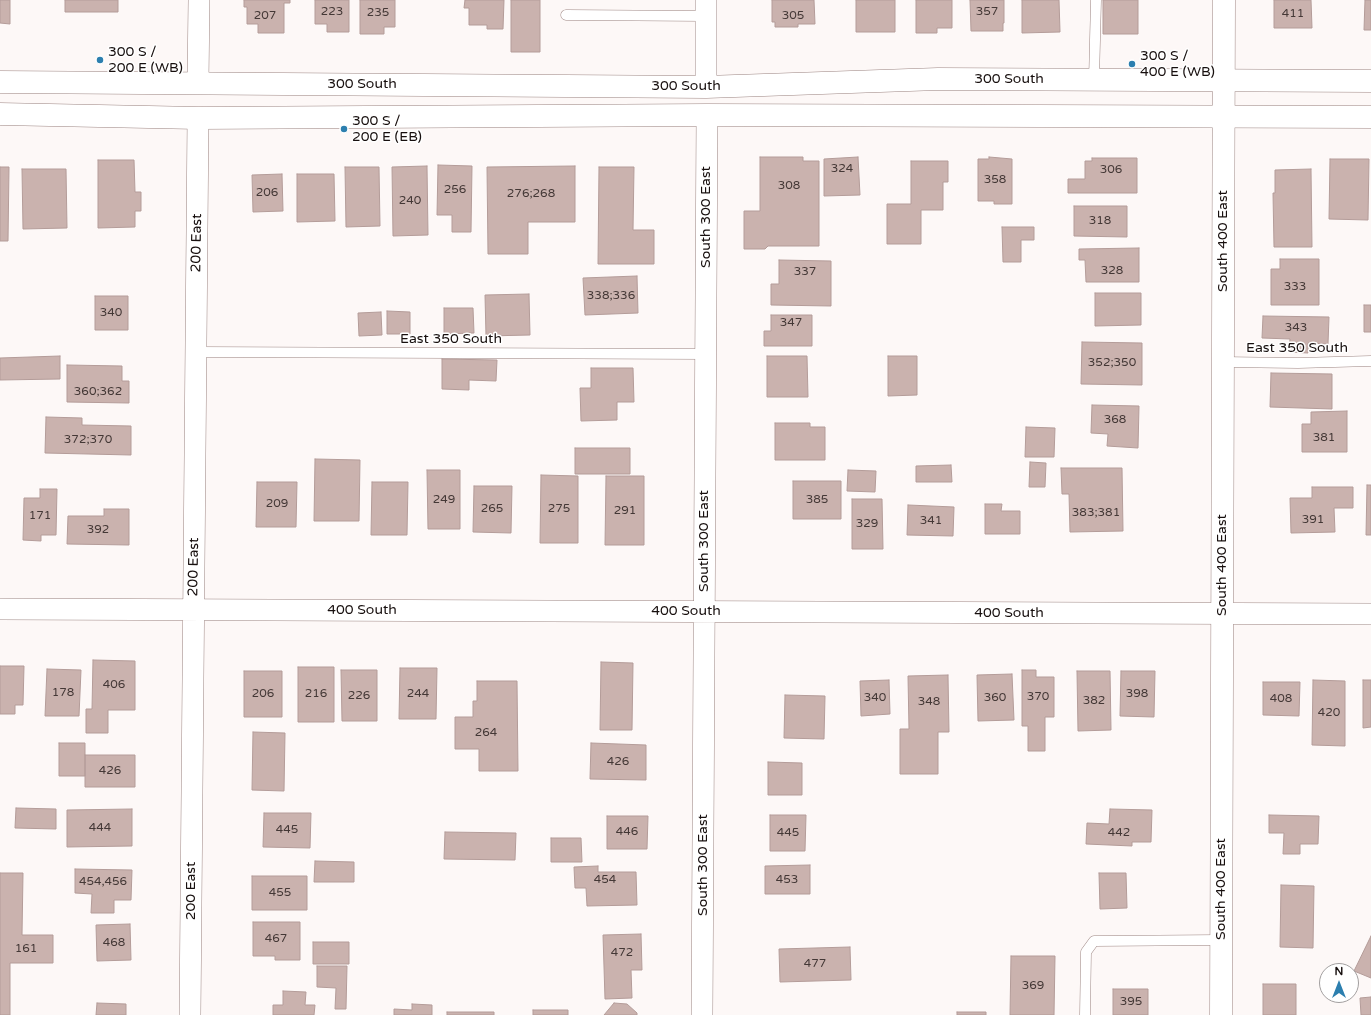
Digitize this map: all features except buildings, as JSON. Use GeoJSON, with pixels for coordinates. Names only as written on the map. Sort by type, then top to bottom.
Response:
{"type":"FeatureCollection","features":[{"type":"Feature","properties":{"kind":"main road","name":"South 400 East"},"geometry":{"type":"LineString","coordinates":[[1221,1015],[1224,0]]}},
{"type":"Feature","properties":{"kind":"main road","name":"300 South"},"geometry":{"type":"LineString","coordinates":[[0,82],[198,82],[706,87],[938,79],[1371,81]]}},
{"type":"Feature","properties":{"kind":"main road","name":"300 South"},"geometry":{"type":"LineString","coordinates":[[0,114],[198,118],[707,115],[1371,117]]}},
{"type":"Feature","properties":{"kind":"street"},"geometry":{"type":"LineString","coordinates":[[198,0],[198,82]]}},
{"type":"Feature","properties":{"kind":"street"},"geometry":{"type":"LineString","coordinates":[[706,8],[706,87]]}},
{"type":"Feature","properties":{"kind":"street","name":"South 300 East"},"geometry":{"type":"LineString","coordinates":[[702,1015],[707,115]]}},
{"type":"Feature","properties":{"kind":"street","name":"200 East"},"geometry":{"type":"LineString","coordinates":[[190,1015],[198,118]]}},
{"type":"Feature","properties":{"kind":"street","name":"400 South"},"geometry":{"type":"LineString","coordinates":[[0,609],[1371,614]]}},
{"type":"Feature","properties":{"kind":"lane"},"geometry":{"type":"LineString","coordinates":[[1094,80],[1096,0]]}},
{"type":"Feature","properties":{"kind":"lane"},"geometry":{"type":"LineString","coordinates":[[566,15],[706,8]]}},
{"type":"Feature","properties":{"kind":"lane","name":"East 350 South"},"geometry":{"type":"LineString","coordinates":[[196,352],[706,354]]}},
{"type":"Feature","properties":{"kind":"lane","name":"East 350 South"},"geometry":{"type":"LineString","coordinates":[[1222,362],[1298,363],[1371,361]]}},
{"type":"Feature","properties":{"kind":"lane"},"geometry":{"type":"LineString","coordinates":[[1085,1015],[1086,952],[1094,941],[1221,940]]}},
{"type":"Feature","properties":{"kind":"place","name":"300 S / 200 E (WB)"},"geometry":{"type":"Point","coordinates":[100,60]}},
{"type":"Feature","properties":{"kind":"place","name":"300 S / 400 E (WB)"},"geometry":{"type":"Point","coordinates":[1132,64]}},
{"type":"Feature","properties":{"kind":"place","name":"300 S / 200 E (EB)"},"geometry":{"type":"Point","coordinates":[344,129]}}]}
